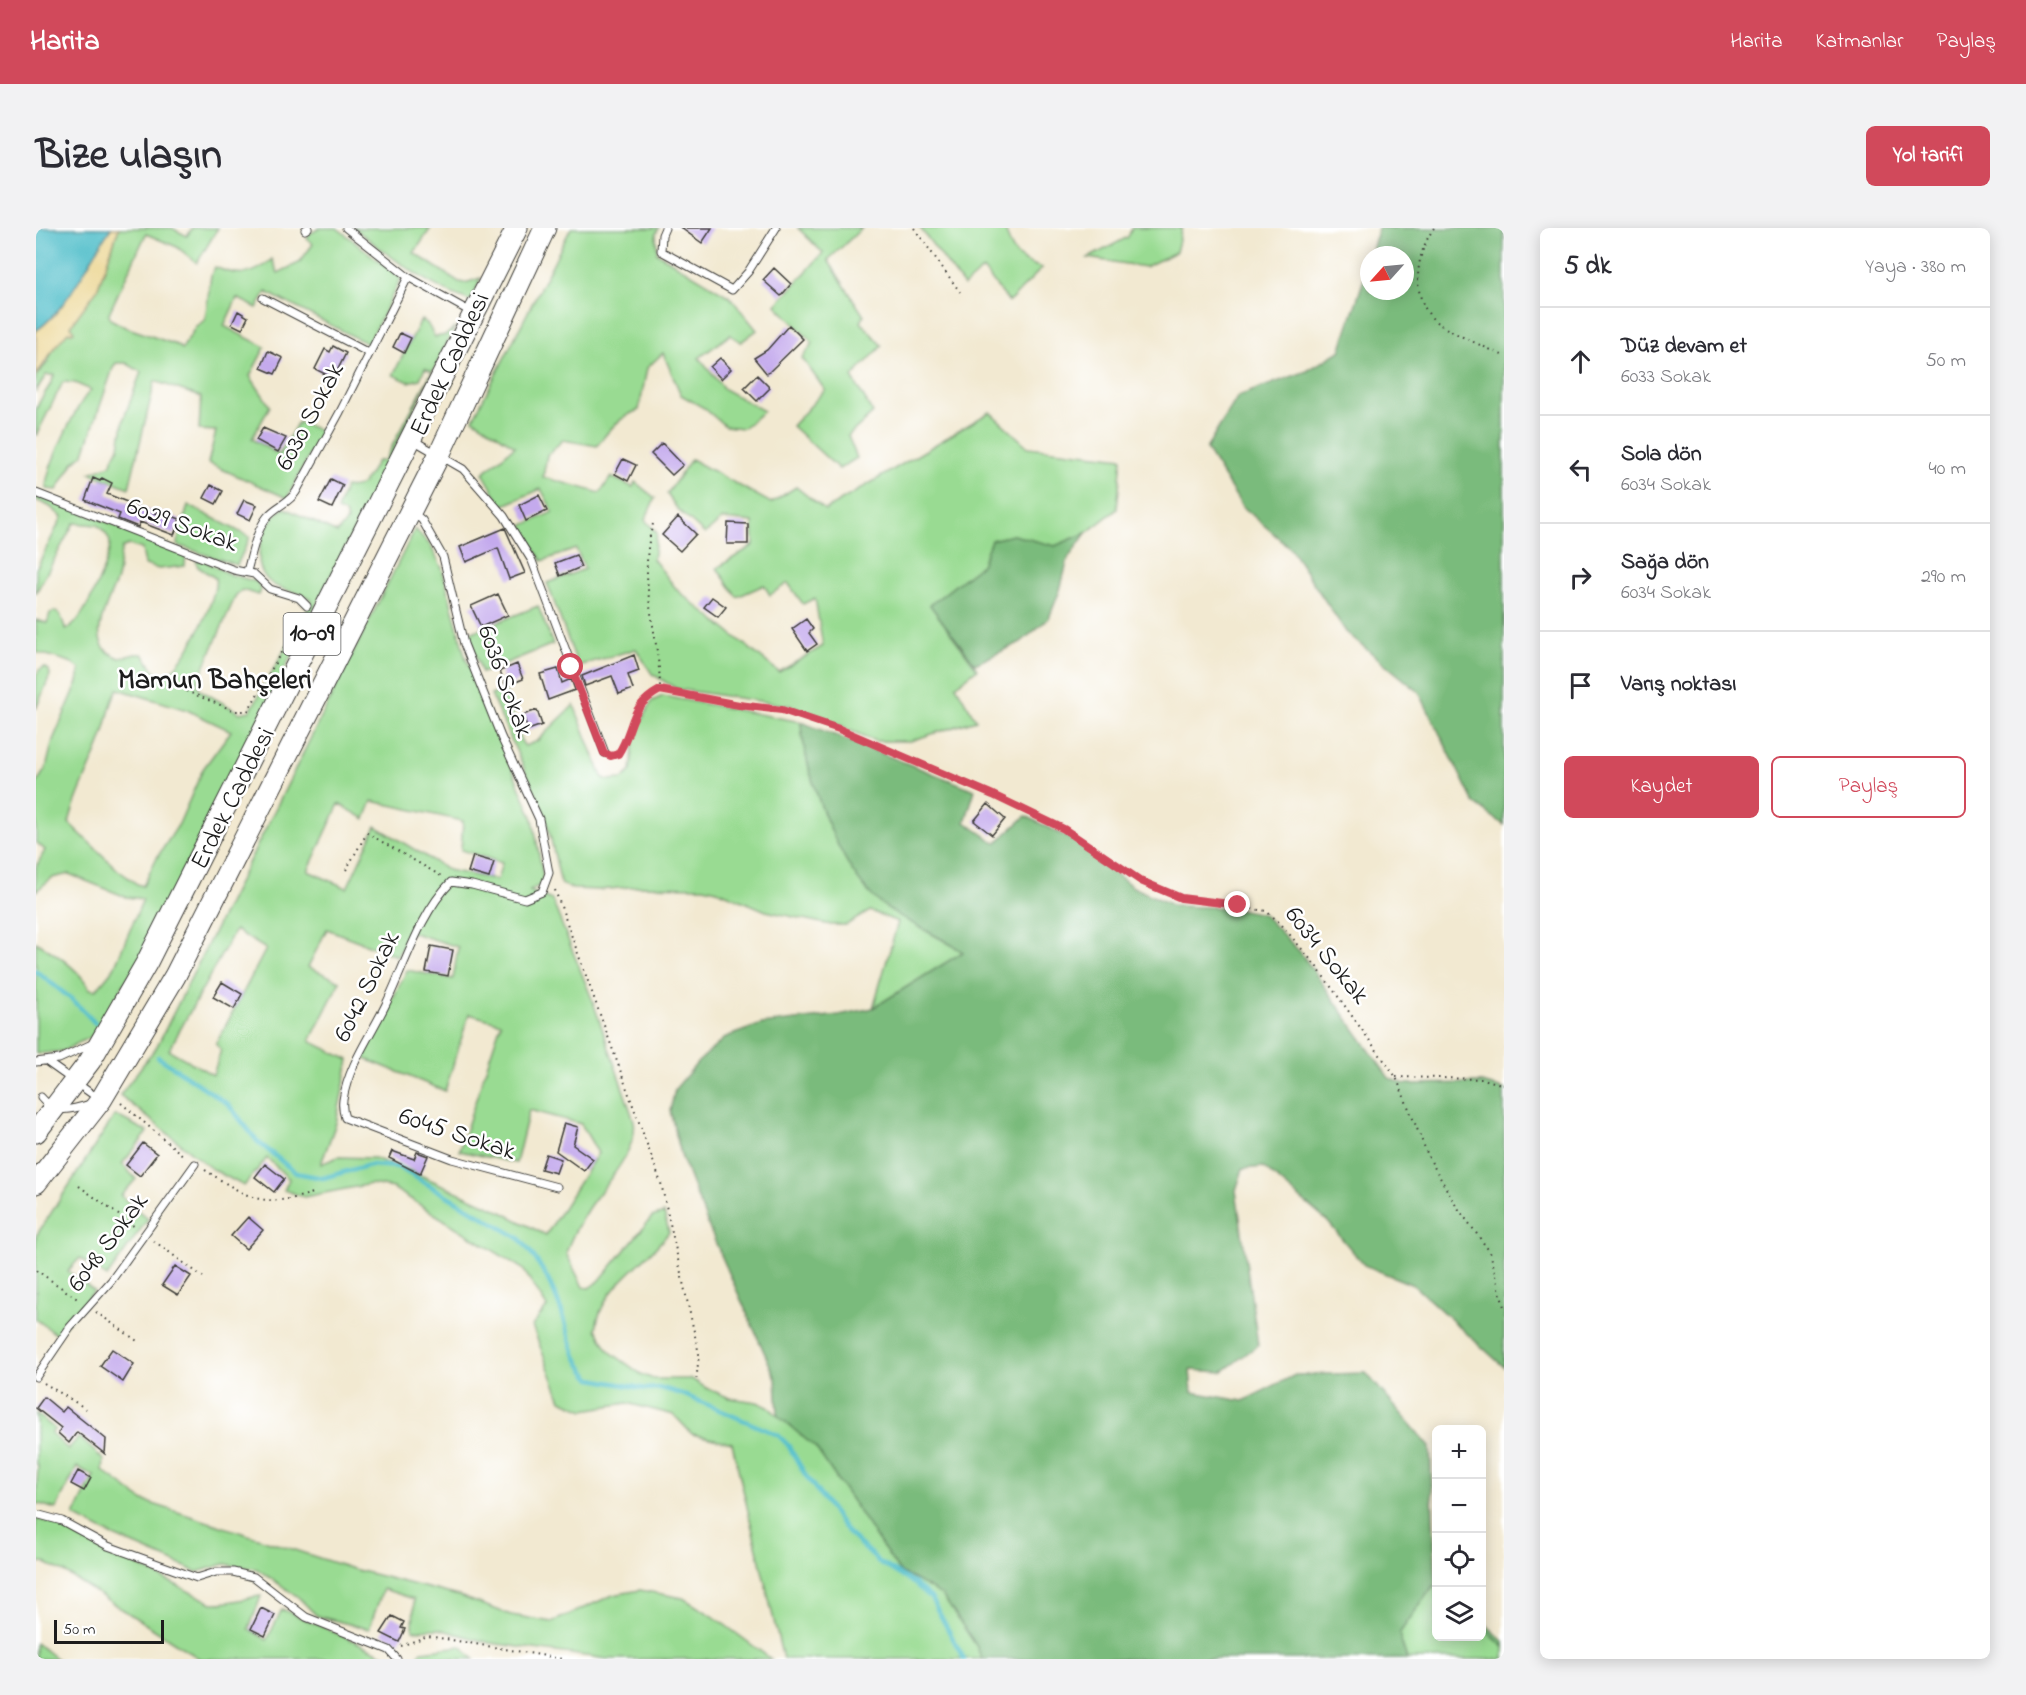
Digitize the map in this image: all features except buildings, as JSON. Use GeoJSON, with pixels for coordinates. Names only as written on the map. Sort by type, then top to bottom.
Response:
{"type":"FeatureCollection","features":[{"type":"Feature","properties":{"kind":"main road","name":"Erdek Caddesi"},"geometry":{"type":"LineString","coordinates":[[38,1129],[44,1099],[75,1082],[104,1038],[153,951],[517,228]]}},
{"type":"Feature","properties":{"kind":"main road","name":"Erdek Caddesi"},"geometry":{"type":"LineString","coordinates":[[36,1183],[101,1100],[175,976],[440,453],[545,228]]}},
{"type":"Feature","properties":{"kind":"lane"},"geometry":{"type":"LineString","coordinates":[[346,228],[408,277],[473,313]]}},
{"type":"Feature","properties":{"kind":"lane"},"geometry":{"type":"LineString","coordinates":[[666,228],[662,235],[661,251],[732,290],[748,272],[776,228]]}},
{"type":"Feature","properties":{"kind":"lane","name":"6030 Sokak"},"geometry":{"type":"LineString","coordinates":[[247,571],[262,526],[268,516],[292,498],[408,277]]}},
{"type":"Feature","properties":{"kind":"lane"},"geometry":{"type":"LineString","coordinates":[[263,298],[369,353]]}},
{"type":"Feature","properties":{"kind":"lane"},"geometry":{"type":"LineString","coordinates":[[410,438],[440,453],[482,488],[504,516],[532,561],[604,753]]}},
{"type":"Feature","properties":{"kind":"lane","name":"6029 Sokak"},"geometry":{"type":"LineString","coordinates":[[36,494],[234,570],[247,571],[275,591],[299,598],[307,606]]}},
{"type":"Feature","properties":{"kind":"lane","name":"6036 Sokak"},"geometry":{"type":"LineString","coordinates":[[410,511],[422,520],[443,558],[464,644],[501,737],[539,819],[549,873]]}},
{"type":"Feature","properties":{"kind":"lane"},"geometry":{"type":"LineString","coordinates":[[452,882],[525,899],[542,892],[549,873]]}},
{"type":"Feature","properties":{"kind":"lane","name":"6042 Sokak"},"geometry":{"type":"LineString","coordinates":[[345,1118],[343,1098],[355,1062],[386,1004],[428,911],[452,882]]}},
{"type":"Feature","properties":{"kind":"lane"},"geometry":{"type":"LineString","coordinates":[[36,1068],[42,1062],[59,1059],[104,1038]]}},
{"type":"Feature","properties":{"kind":"lane"},"geometry":{"type":"LineString","coordinates":[[42,1062],[101,1100]]}},
{"type":"Feature","properties":{"kind":"lane"},"geometry":{"type":"LineString","coordinates":[[44,1099],[68,1111],[101,1100]]}},
{"type":"Feature","properties":{"kind":"lane","name":"6045 Sokak"},"geometry":{"type":"LineString","coordinates":[[345,1118],[452,1159],[557,1187]]}},
{"type":"Feature","properties":{"kind":"lane","name":"6048 Sokak"},"geometry":{"type":"LineString","coordinates":[[36,1377],[70,1327],[111,1281],[195,1164]]}},
{"type":"Feature","properties":{"kind":"lane"},"geometry":{"type":"LineString","coordinates":[[36,1514],[62,1521],[108,1546],[197,1578],[216,1572],[233,1572],[254,1577],[306,1617],[389,1650],[397,1659]]}},
{"type":"Feature","properties":{"kind":"path"},"geometry":{"type":"LineString","coordinates":[[914,228],[960,292]]}},
{"type":"Feature","properties":{"kind":"path"},"geometry":{"type":"LineString","coordinates":[[1434,228],[1421,254],[1418,280],[1421,300],[1434,320],[1504,356]]}},
{"type":"Feature","properties":{"kind":"path"},"geometry":{"type":"LineString","coordinates":[[604,753],[611,756],[618,754],[625,743],[640,703],[660,690],[660,665],[650,617],[645,575],[646,547],[653,524]]}},
{"type":"Feature","properties":{"kind":"path"},"geometry":{"type":"LineString","coordinates":[[186,691],[235,711],[248,711],[289,638]]}},
{"type":"Feature","properties":{"kind":"path","name":"6034 Sokak"},"geometry":{"type":"LineString","coordinates":[[660,690],[739,705],[782,710],[839,729],[993,795],[1064,829],[1141,881],[1171,894],[1181,898],[1266,911],[1280,923],[1316,966],[1396,1077],[1429,1158],[1455,1204],[1490,1252],[1504,1307]]}},
{"type":"Feature","properties":{"kind":"path"},"geometry":{"type":"LineString","coordinates":[[346,870],[367,833],[452,882]]}},
{"type":"Feature","properties":{"kind":"path"},"geometry":{"type":"LineString","coordinates":[[549,873],[661,1183],[699,1354],[696,1383]]}},
{"type":"Feature","properties":{"kind":"path"},"geometry":{"type":"LineString","coordinates":[[1396,1077],[1483,1079],[1504,1085]]}},
{"type":"Feature","properties":{"kind":"path"},"geometry":{"type":"LineString","coordinates":[[36,1377],[88,1410]]}},
{"type":"Feature","properties":{"kind":"path"},"geometry":{"type":"LineString","coordinates":[[389,1650],[428,1636],[563,1659]]}},
{"type":"Feature","properties":{"kind":"green space"},"geometry":{"type":"Polygon","coordinates":[[[119,228],[172,228],[187,236],[192,228],[218,228],[197,263],[177,247],[146,234],[109,313],[110,319],[125,327],[177,345],[182,349],[196,326],[205,320],[211,275],[215,267],[231,272],[246,273],[259,269],[272,259],[278,273],[299,263],[313,244],[307,239],[309,234],[320,228],[337,228],[401,278],[368,344],[266,292],[257,308],[237,298],[224,326],[265,347],[250,376],[270,406],[252,439],[279,455],[298,422],[322,431],[287,498],[208,463],[216,431],[199,430],[201,397],[155,381],[129,488],[90,473],[110,465],[119,447],[124,418],[141,372],[126,363],[116,363],[113,368],[84,453],[73,463],[57,490],[46,489],[51,467],[63,437],[78,408],[91,390],[75,383],[63,382],[36,436],[36,411],[54,375],[46,375],[36,391],[36,376],[47,363],[55,346],[68,332],[73,331],[71,326],[99,285],[119,228]]]}},
{"type":"Feature","properties":{"kind":"green space"},"geometry":{"type":"Polygon","coordinates":[[[354,228],[431,228],[414,253],[459,282],[465,283],[481,278],[471,301],[424,279],[354,228]]]}},
{"type":"Feature","properties":{"kind":"green space"},"geometry":{"type":"Polygon","coordinates":[[[571,228],[659,228],[656,234],[657,253],[730,297],[757,330],[741,342],[730,335],[699,358],[724,389],[764,411],[743,428],[725,426],[704,408],[681,395],[663,353],[647,368],[639,410],[620,420],[597,446],[563,440],[547,455],[543,477],[600,493],[611,477],[633,487],[635,482],[655,498],[645,520],[657,533],[653,559],[678,591],[779,672],[823,646],[815,598],[803,604],[788,583],[770,595],[764,585],[737,597],[717,568],[754,545],[753,522],[722,519],[705,534],[678,510],[667,494],[691,459],[771,503],[796,487],[825,510],[990,412],[1028,447],[1122,458],[1117,509],[1086,533],[1055,546],[1013,535],[992,540],[981,565],[930,605],[977,669],[956,686],[976,720],[910,741],[875,741],[793,706],[677,689],[652,674],[636,649],[578,666],[547,583],[585,569],[576,549],[542,561],[521,526],[553,512],[541,489],[502,506],[483,473],[515,446],[473,419],[571,228]]]}},
{"type":"Feature","properties":{"kind":"green space"},"geometry":{"type":"Polygon","coordinates":[[[798,228],[862,228],[828,260],[864,316],[861,322],[882,346],[852,377],[873,413],[848,436],[857,458],[839,469],[792,426],[825,390],[802,358],[813,343],[776,305],[823,253],[798,228]]]}},
{"type":"Feature","properties":{"kind":"green space"},"geometry":{"type":"Polygon","coordinates":[[[920,228],[1005,228],[1016,254],[1027,262],[1042,268],[1009,302],[983,269],[964,286],[920,228]]]}},
{"type":"Feature","properties":{"kind":"green space"},"geometry":{"type":"Polygon","coordinates":[[[1132,228],[1182,228],[1176,252],[1145,267],[1088,258],[1128,237],[1132,228]]]}},
{"type":"Feature","properties":{"kind":"green space"},"geometry":{"type":"Polygon","coordinates":[[[1378,228],[1504,228],[1504,825],[1474,803],[1419,692],[1346,632],[1290,548],[1242,506],[1206,449],[1238,396],[1307,371],[1340,351],[1360,291],[1360,300],[1414,300],[1414,246],[1373,246],[1378,228]]]}},
{"type":"Feature","properties":{"kind":"green space"},"geometry":{"type":"Polygon","coordinates":[[[421,320],[427,323],[435,337],[446,335],[455,327],[141,957],[92,1036],[63,1051],[36,1054],[36,942],[66,962],[90,989],[96,990],[114,968],[143,899],[126,897],[69,874],[52,878],[36,891],[36,867],[45,850],[36,842],[36,784],[46,768],[53,740],[78,682],[80,669],[70,662],[36,652],[36,620],[47,623],[50,613],[56,611],[60,614],[66,630],[73,625],[94,592],[109,553],[110,541],[97,525],[74,523],[36,593],[36,569],[62,517],[49,506],[36,500],[36,495],[186,552],[185,566],[159,569],[145,565],[142,549],[129,545],[123,547],[117,579],[100,623],[102,644],[108,652],[120,658],[143,654],[159,677],[167,674],[177,665],[187,651],[205,618],[211,601],[215,578],[198,567],[196,562],[201,559],[229,574],[257,582],[261,590],[259,595],[242,590],[236,595],[197,683],[200,690],[240,713],[250,711],[312,601],[302,594],[283,589],[268,581],[259,561],[265,532],[274,516],[285,508],[337,533],[347,521],[345,513],[337,510],[345,487],[357,487],[365,481],[377,461],[384,461],[432,371],[425,368],[420,379],[409,382],[393,375],[421,320]],[[118,689],[102,738],[69,823],[118,870],[143,886],[156,859],[179,824],[203,769],[231,731],[187,710],[118,689]]]}},
{"type":"Feature","properties":{"kind":"green space"},"geometry":{"type":"Polygon","coordinates":[[[188,505],[250,537],[237,565],[177,545],[188,505]]]}},
{"type":"Feature","properties":{"kind":"green space"},"geometry":{"type":"Polygon","coordinates":[[[415,529],[430,545],[442,568],[465,656],[533,819],[543,877],[540,885],[530,891],[552,900],[592,999],[634,1121],[634,1132],[626,1155],[589,1207],[566,1253],[583,1287],[589,1288],[600,1280],[652,1217],[664,1213],[669,1232],[615,1288],[599,1314],[596,1329],[609,1351],[641,1374],[653,1379],[692,1379],[730,1398],[757,1402],[768,1407],[816,1448],[899,1571],[942,1595],[976,1645],[982,1659],[783,1659],[732,1443],[692,1434],[674,1415],[627,1403],[584,1410],[561,1400],[532,1326],[547,1307],[523,1269],[393,1188],[371,1184],[304,1197],[284,1190],[289,1179],[267,1158],[244,1186],[212,1169],[120,1095],[157,1046],[415,529]],[[372,801],[365,819],[339,804],[308,871],[347,888],[376,826],[448,870],[497,880],[502,863],[461,850],[463,821],[372,801]],[[327,929],[308,967],[340,981],[310,1041],[349,1060],[336,1123],[321,1164],[338,1157],[374,1158],[411,1171],[498,1210],[546,1235],[598,1153],[581,1124],[529,1110],[516,1163],[459,1151],[501,1023],[469,1014],[445,1091],[363,1058],[407,970],[453,979],[458,947],[410,932],[397,956],[327,929]],[[235,930],[169,1050],[213,1075],[221,1050],[216,1044],[266,949],[235,930]]]}},
{"type":"Feature","properties":{"kind":"green space"},"geometry":{"type":"Polygon","coordinates":[[[1086,533],[1068,559],[1060,590],[1049,618],[1021,642],[975,664],[930,605],[981,565],[991,540],[1013,535],[1055,546],[1086,533]]]}},
{"type":"Feature","properties":{"kind":"green space"},"geometry":{"type":"Polygon","coordinates":[[[538,606],[553,644],[482,673],[468,634],[538,606]]]}},
{"type":"Feature","properties":{"kind":"green space"},"geometry":{"type":"Polygon","coordinates":[[[44,667],[49,670],[50,675],[36,709],[36,676],[44,667]]]}},
{"type":"Feature","properties":{"kind":"green space"},"geometry":{"type":"Polygon","coordinates":[[[505,690],[521,741],[525,746],[537,741],[574,705],[602,777],[608,780],[622,779],[631,771],[634,736],[652,701],[663,696],[801,722],[809,767],[826,820],[851,868],[881,903],[899,916],[963,952],[873,1008],[898,922],[870,911],[846,925],[831,925],[766,911],[717,890],[704,887],[640,886],[599,890],[573,889],[561,884],[546,817],[491,695],[505,690]]]}},
{"type":"Feature","properties":{"kind":"green space"},"geometry":{"type":"Polygon","coordinates":[[[801,722],[975,790],[965,822],[996,843],[1026,816],[1074,841],[1133,887],[1174,906],[1233,908],[1263,914],[1301,953],[1389,1078],[1405,1084],[1482,1083],[1504,1089],[1504,1367],[1413,1285],[1364,1265],[1328,1222],[1263,1167],[1243,1169],[1236,1190],[1258,1345],[1222,1372],[1190,1370],[1192,1392],[1243,1401],[1295,1375],[1366,1373],[1430,1447],[1432,1587],[1399,1634],[1407,1659],[982,1659],[976,1645],[942,1595],[899,1571],[816,1448],[778,1416],[776,1379],[710,1230],[682,1158],[670,1111],[675,1089],[698,1062],[726,1037],[762,1024],[839,1015],[873,1008],[963,952],[880,903],[865,888],[838,845],[826,819],[809,767],[801,722]]]}},
{"type":"Feature","properties":{"kind":"green space"},"geometry":{"type":"Polygon","coordinates":[[[115,1115],[148,1132],[122,1164],[136,1179],[121,1196],[148,1219],[107,1277],[80,1258],[68,1271],[94,1291],[57,1335],[36,1319],[36,1236],[115,1115]]]}},
{"type":"Feature","properties":{"kind":"green space"},"geometry":{"type":"Polygon","coordinates":[[[36,1413],[55,1429],[51,1433],[68,1449],[79,1437],[104,1460],[103,1471],[144,1501],[353,1569],[459,1596],[511,1615],[552,1622],[613,1595],[640,1590],[683,1598],[713,1616],[771,1659],[608,1659],[490,1643],[439,1629],[413,1630],[414,1599],[383,1589],[369,1629],[317,1616],[298,1597],[257,1569],[225,1564],[197,1572],[109,1534],[74,1516],[94,1476],[77,1467],[56,1509],[36,1503],[38,1465],[36,1464],[36,1413]]]}},
{"type":"Feature","properties":{"kind":"green space"},"geometry":{"type":"Polygon","coordinates":[[[36,1519],[53,1523],[212,1603],[225,1603],[261,1596],[249,1629],[267,1640],[282,1609],[383,1654],[387,1659],[200,1659],[64,1572],[43,1562],[36,1563],[36,1519]]]}},
{"type":"Feature","properties":{"kind":"green space"},"geometry":{"type":"Polygon","coordinates":[[[1432,1587],[1432,1641],[1486,1641],[1486,1631],[1504,1647],[1504,1659],[1407,1659],[1398,1635],[1432,1587]]]}},
{"type":"Feature","properties":{"kind":"green space"},"geometry":{"type":"Polygon","coordinates":[[[1486,1625],[1504,1641],[1504,1647],[1486,1631],[1486,1625]]]}},
{"type":"Feature","properties":{"kind":"green space"},"geometry":{"type":"Polygon","coordinates":[[[36,1643],[57,1659],[36,1659],[36,1643]]]}},
{"type":"Feature","properties":{"kind":"green space"},"geometry":{"type":"Polygon","coordinates":[[[461,1646],[474,1659],[415,1659],[422,1651],[461,1646]]]}},
{"type":"Feature","properties":{"kind":"sand"},"geometry":{"type":"Polygon","coordinates":[[[111,228],[119,228],[97,290],[71,326],[74,332],[68,332],[63,337],[36,376],[36,331],[59,309],[111,228]]]}},
{"type":"Feature","properties":{"kind":"water"},"geometry":{"type":"Polygon","coordinates":[[[36,228],[111,228],[68,297],[48,321],[36,331],[36,228]]]}},
{"type":"Feature","properties":{"kind":"waterway"},"geometry":{"type":"LineString","coordinates":[[36,971],[75,1002],[95,1023]]}},
{"type":"Feature","properties":{"kind":"waterway"},"geometry":{"type":"LineString","coordinates":[[158,1057],[228,1104],[258,1142],[296,1173],[323,1178],[370,1165],[398,1167],[519,1238],[548,1279],[560,1307],[575,1354],[592,1379],[646,1389],[661,1388],[682,1394],[778,1435],[788,1445],[806,1476],[848,1533],[879,1562],[915,1584],[931,1598],[964,1659]]}},
{"type":"Feature","properties":{"kind":"district","name":"Mamun Bahçeleri"},"geometry":{"type":"Point","coordinates":[215,681]}},
{"type":"Feature","properties":{"kind":"route"},"geometry":{"type":"LineString","coordinates":[[571,667],[604,753],[611,756],[618,754],[625,743],[640,703],[660,690],[739,705],[782,710],[839,729],[993,795],[1064,829],[1102,857],[1141,881],[1181,898],[1238,905]]}}]}
